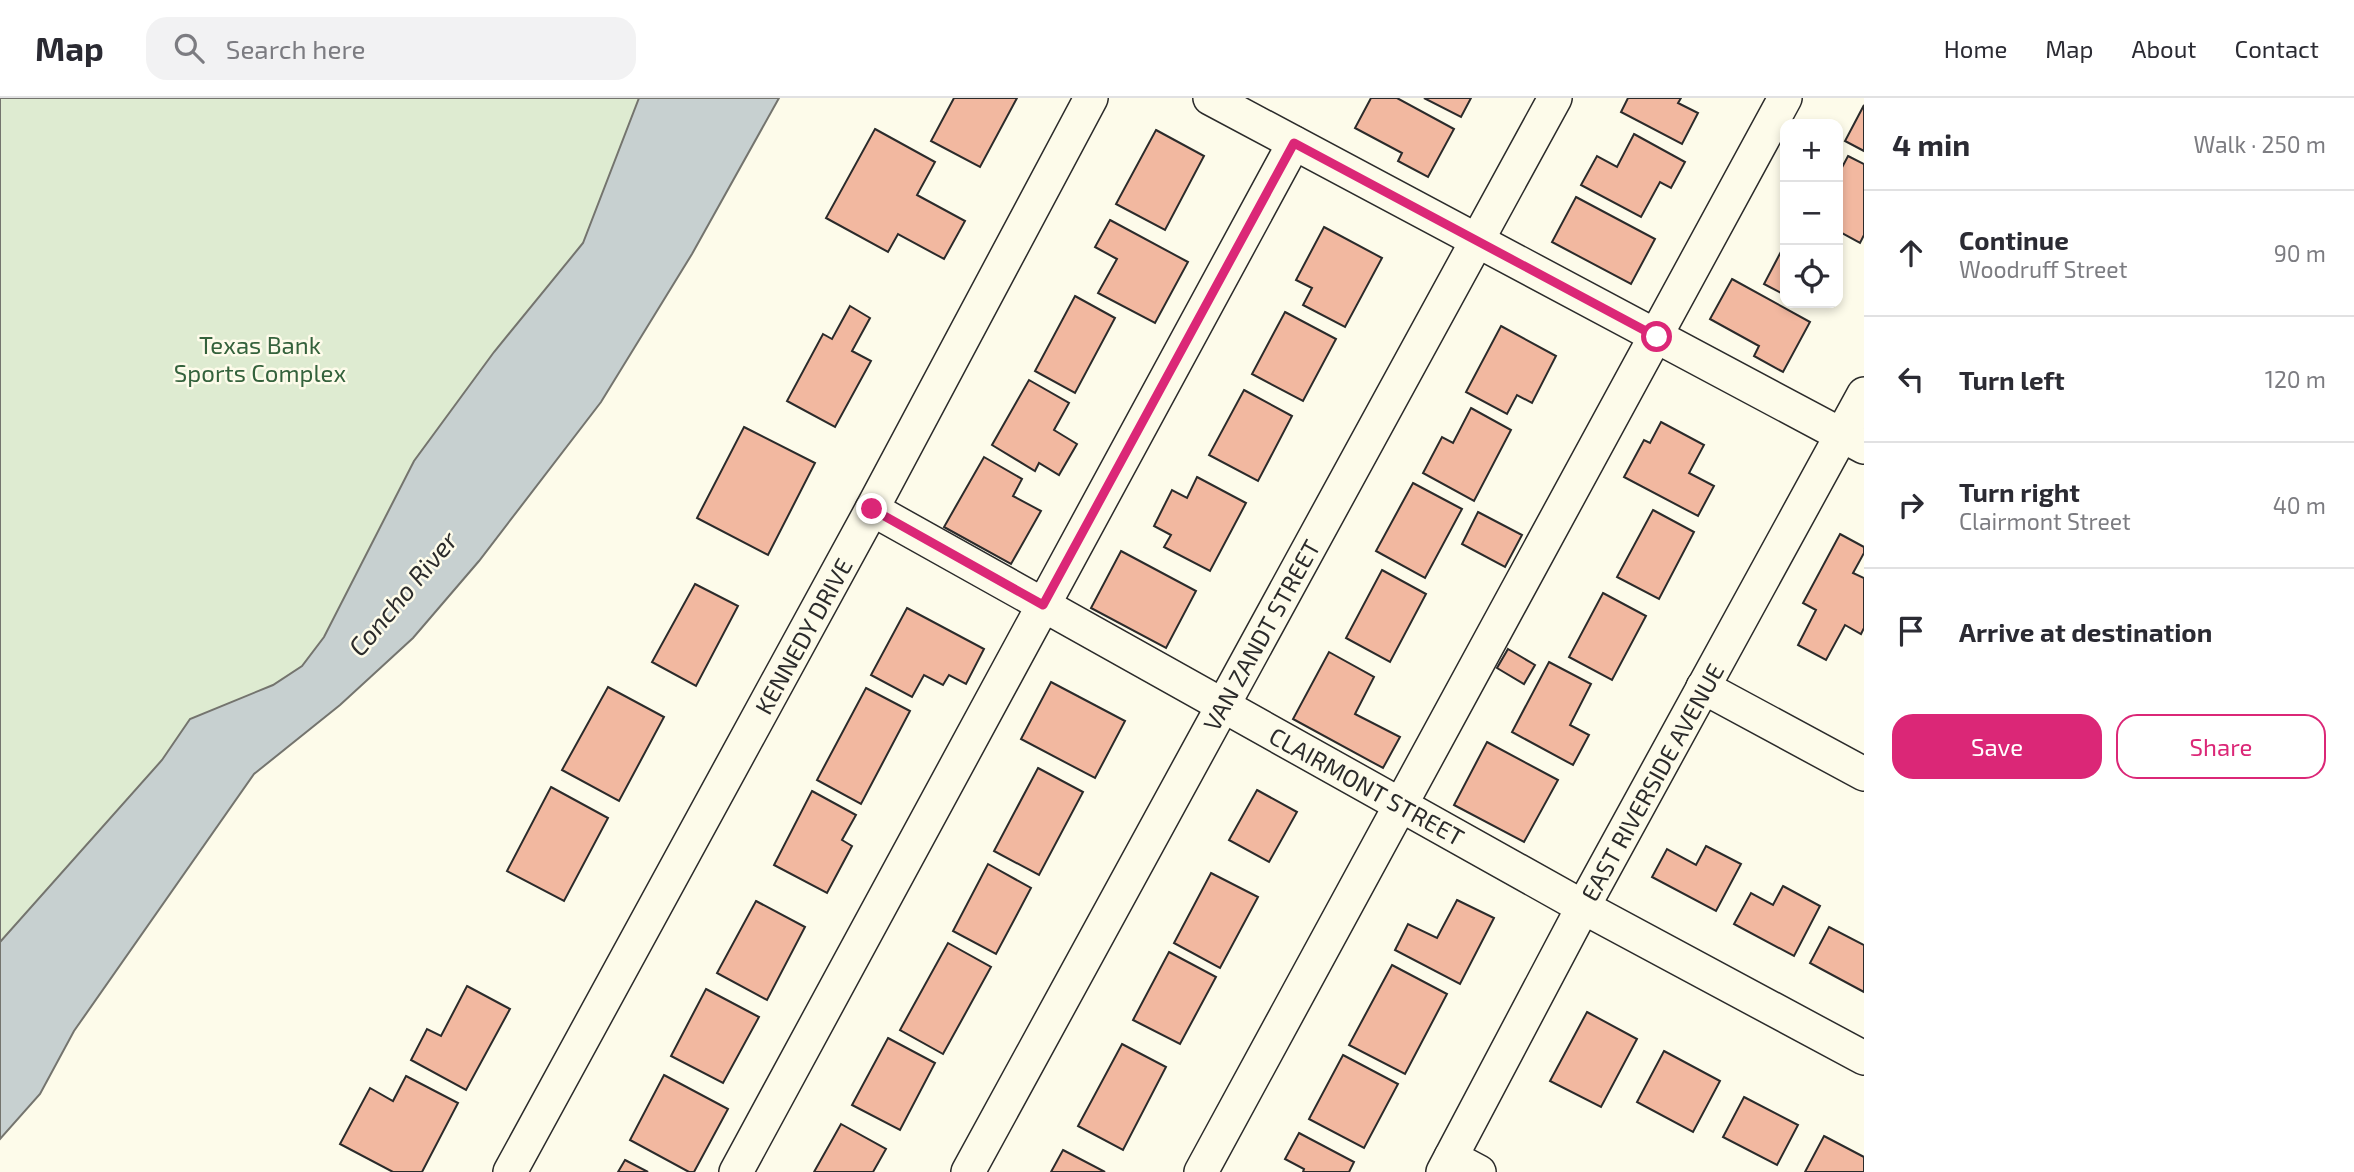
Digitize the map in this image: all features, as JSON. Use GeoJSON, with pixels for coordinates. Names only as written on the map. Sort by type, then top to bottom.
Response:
{"type":"FeatureCollection","features":[{"type":"Feature","properties":{"kind":"street","name":"KENNEDY DRIVE"},"geometry":{"type":"LineString","coordinates":[[510,1172],[872,509],[1091,98]]}},
{"type":"Feature","properties":{"kind":"street"},"geometry":{"type":"LineString","coordinates":[[1209,98],[1853,441]]}},
{"type":"Feature","properties":{"kind":"street","name":"VAN ZANDT STREET"},"geometry":{"type":"LineString","coordinates":[[968,1172],[1555,98]]}},
{"type":"Feature","properties":{"kind":"street"},"geometry":{"type":"LineString","coordinates":[[1201,1172],[1785,98]]}},
{"type":"Feature","properties":{"kind":"street"},"geometry":{"type":"LineString","coordinates":[[736,1172],[1294,143]]}},
{"type":"Feature","properties":{"kind":"street","name":"EAST RIVERSIDE AVENUE"},"geometry":{"type":"LineString","coordinates":[[1458,1167],[1583,907],[1703,687],[1853,441],[1864,394]]}},
{"type":"Feature","properties":{"kind":"street","name":"CLAIRMONT STREET"},"geometry":{"type":"LineString","coordinates":[[872,509],[1583,907],[1864,1058]]}},
{"type":"Feature","properties":{"kind":"street"},"geometry":{"type":"LineString","coordinates":[[1703,687],[1864,774]]}},
{"type":"Feature","properties":{"kind":"green space","name":"Texas Bank Sports Complex"},"geometry":{"type":"Polygon","coordinates":[[[0,98],[726,98],[574,386],[0,1032],[0,98]]]}},
{"type":"Feature","properties":{"kind":"water","name":"Concho River"},"geometry":{"type":"Polygon","coordinates":[[[639,98],[779,98],[692,254],[601,402],[479,561],[413,638],[340,705],[254,774],[74,1031],[40,1094],[0,1139],[0,942],[162,760],[190,719],[273,685],[302,666],[324,637],[414,461],[494,352],[583,243],[639,98]]]}},
{"type":"Feature","properties":{"kind":"building"},"geometry":{"type":"Polygon","coordinates":[[[954,98],[1017,98],[980,167],[931,141],[954,98]]]}},
{"type":"Feature","properties":{"kind":"building"},"geometry":{"type":"Polygon","coordinates":[[[1371,98],[1397,98],[1454,129],[1428,177],[1398,161],[1402,153],[1355,128],[1371,98]]]}},
{"type":"Feature","properties":{"kind":"building"},"geometry":{"type":"Polygon","coordinates":[[[1424,98],[1471,98],[1461,117],[1424,98]]]}},
{"type":"Feature","properties":{"kind":"building"},"geometry":{"type":"Polygon","coordinates":[[[1628,98],[1681,98],[1678,103],[1698,113],[1682,144],[1621,112],[1628,98]]]}},
{"type":"Feature","properties":{"kind":"building"},"geometry":{"type":"Polygon","coordinates":[[[1864,105],[1864,151],[1845,141],[1864,105]]]}},
{"type":"Feature","properties":{"kind":"building"},"geometry":{"type":"Polygon","coordinates":[[[875,129],[935,162],[917,195],[965,221],[944,259],[898,234],[888,252],[826,218],[875,129]]]}},
{"type":"Feature","properties":{"kind":"building"},"geometry":{"type":"Polygon","coordinates":[[[1156,130],[1204,156],[1165,230],[1116,204],[1156,130]]]}},
{"type":"Feature","properties":{"kind":"building"},"geometry":{"type":"Polygon","coordinates":[[[1634,134],[1685,162],[1671,188],[1660,182],[1641,217],[1581,185],[1597,156],[1617,167],[1634,134]]]}},
{"type":"Feature","properties":{"kind":"building"},"geometry":{"type":"Polygon","coordinates":[[[1848,156],[1864,164],[1864,235],[1860,243],[1843,234],[1843,166],[1848,156]]]}},
{"type":"Feature","properties":{"kind":"building"},"geometry":{"type":"Polygon","coordinates":[[[1576,197],[1655,239],[1631,284],[1552,242],[1576,197]]]}},
{"type":"Feature","properties":{"kind":"building"},"geometry":{"type":"Polygon","coordinates":[[[1110,220],[1188,262],[1155,323],[1098,293],[1117,259],[1095,247],[1110,220]]]}},
{"type":"Feature","properties":{"kind":"building"},"geometry":{"type":"Polygon","coordinates":[[[1324,227],[1382,258],[1345,327],[1303,305],[1312,288],[1296,280],[1324,227]]]}},
{"type":"Feature","properties":{"kind":"building"},"geometry":{"type":"Polygon","coordinates":[[[1780,254],[1780,292],[1764,284],[1780,254]]]}},
{"type":"Feature","properties":{"kind":"building"},"geometry":{"type":"Polygon","coordinates":[[[1732,279],[1780,305],[1780,308],[1810,322],[1783,372],[1754,356],[1759,346],[1710,319],[1732,279]]]}},
{"type":"Feature","properties":{"kind":"building"},"geometry":{"type":"Polygon","coordinates":[[[1075,296],[1115,318],[1075,393],[1035,371],[1075,296]]]}},
{"type":"Feature","properties":{"kind":"building"},"geometry":{"type":"Polygon","coordinates":[[[850,306],[870,318],[852,351],[871,361],[835,427],[787,401],[823,334],[832,339],[850,306]]]}},
{"type":"Feature","properties":{"kind":"building"},"geometry":{"type":"Polygon","coordinates":[[[1285,312],[1336,339],[1303,401],[1252,374],[1285,312]]]}},
{"type":"Feature","properties":{"kind":"building"},"geometry":{"type":"Polygon","coordinates":[[[1501,326],[1556,356],[1532,403],[1517,395],[1507,414],[1466,392],[1501,326]]]}},
{"type":"Feature","properties":{"kind":"building"},"geometry":{"type":"Polygon","coordinates":[[[1029,380],[1069,403],[1054,430],[1077,444],[1059,475],[1039,463],[1035,471],[992,445],[1029,380]]]}},
{"type":"Feature","properties":{"kind":"building"},"geometry":{"type":"Polygon","coordinates":[[[1244,390],[1292,416],[1258,481],[1209,455],[1244,390]]]}},
{"type":"Feature","properties":{"kind":"building"},"geometry":{"type":"Polygon","coordinates":[[[1471,408],[1511,430],[1474,501],[1423,473],[1442,437],[1453,443],[1471,408]]]}},
{"type":"Feature","properties":{"kind":"building"},"geometry":{"type":"Polygon","coordinates":[[[1661,422],[1704,445],[1689,473],[1714,486],[1698,516],[1624,477],[1644,440],[1650,443],[1661,422]]]}},
{"type":"Feature","properties":{"kind":"building"},"geometry":{"type":"Polygon","coordinates":[[[744,427],[815,463],[768,555],[697,518],[744,427]]]}},
{"type":"Feature","properties":{"kind":"building"},"geometry":{"type":"Polygon","coordinates":[[[984,457],[1022,479],[1013,496],[1041,511],[1011,564],[944,527],[984,457]]]}},
{"type":"Feature","properties":{"kind":"building"},"geometry":{"type":"Polygon","coordinates":[[[1197,477],[1246,503],[1210,571],[1164,547],[1171,535],[1154,526],[1172,490],[1187,498],[1197,477]]]}},
{"type":"Feature","properties":{"kind":"building"},"geometry":{"type":"Polygon","coordinates":[[[1413,483],[1462,509],[1425,578],[1376,551],[1413,483]]]}},
{"type":"Feature","properties":{"kind":"building"},"geometry":{"type":"Polygon","coordinates":[[[1653,510],[1694,532],[1659,599],[1617,577],[1653,510]]]}},
{"type":"Feature","properties":{"kind":"building"},"geometry":{"type":"Polygon","coordinates":[[[1478,512],[1522,535],[1505,567],[1462,544],[1478,512]]]}},
{"type":"Feature","properties":{"kind":"building"},"geometry":{"type":"Polygon","coordinates":[[[1840,534],[1864,547],[1864,553],[1853,573],[1864,578],[1864,628],[1861,634],[1845,625],[1826,660],[1798,645],[1816,610],[1803,603],[1840,534]]]}},
{"type":"Feature","properties":{"kind":"building"},"geometry":{"type":"Polygon","coordinates":[[[1121,551],[1196,591],[1166,648],[1091,608],[1121,551]]]}},
{"type":"Feature","properties":{"kind":"building"},"geometry":{"type":"Polygon","coordinates":[[[1382,570],[1426,594],[1390,662],[1346,638],[1382,570]]]}},
{"type":"Feature","properties":{"kind":"building"},"geometry":{"type":"Polygon","coordinates":[[[695,584],[738,606],[696,686],[652,662],[695,584]]]}},
{"type":"Feature","properties":{"kind":"building"},"geometry":{"type":"Polygon","coordinates":[[[1603,593],[1646,616],[1612,680],[1569,657],[1603,593]]]}},
{"type":"Feature","properties":{"kind":"building"},"geometry":{"type":"Polygon","coordinates":[[[907,608],[984,649],[966,684],[949,675],[943,685],[924,675],[912,697],[871,675],[907,608]]]}},
{"type":"Feature","properties":{"kind":"building"},"geometry":{"type":"Polygon","coordinates":[[[1508,649],[1535,665],[1524,684],[1497,668],[1508,649]]]}},
{"type":"Feature","properties":{"kind":"building"},"geometry":{"type":"Polygon","coordinates":[[[1329,652],[1374,677],[1355,714],[1400,737],[1383,768],[1293,719],[1329,652]]]}},
{"type":"Feature","properties":{"kind":"building"},"geometry":{"type":"Polygon","coordinates":[[[1549,662],[1591,684],[1570,725],[1589,735],[1573,765],[1512,732],[1549,662]]]}},
{"type":"Feature","properties":{"kind":"building"},"geometry":{"type":"Polygon","coordinates":[[[1051,682],[1125,721],[1095,778],[1021,739],[1051,682]]]}},
{"type":"Feature","properties":{"kind":"building"},"geometry":{"type":"Polygon","coordinates":[[[608,687],[664,717],[619,801],[562,770],[608,687]]]}},
{"type":"Feature","properties":{"kind":"building"},"geometry":{"type":"Polygon","coordinates":[[[866,688],[910,711],[861,804],[817,780],[866,688]]]}},
{"type":"Feature","properties":{"kind":"building"},"geometry":{"type":"Polygon","coordinates":[[[1487,742],[1558,780],[1524,842],[1454,805],[1487,742]]]}},
{"type":"Feature","properties":{"kind":"building"},"geometry":{"type":"Polygon","coordinates":[[[1038,768],[1083,792],[1039,875],[994,851],[1038,768]]]}},
{"type":"Feature","properties":{"kind":"building"},"geometry":{"type":"Polygon","coordinates":[[[551,787],[608,818],[564,901],[507,871],[551,787]]]}},
{"type":"Feature","properties":{"kind":"building"},"geometry":{"type":"Polygon","coordinates":[[[1257,790],[1297,812],[1269,862],[1229,840],[1257,790]]]}},
{"type":"Feature","properties":{"kind":"building"},"geometry":{"type":"Polygon","coordinates":[[[812,791],[856,815],[842,840],[852,846],[827,893],[774,865],[812,791]]]}},
{"type":"Feature","properties":{"kind":"building"},"geometry":{"type":"Polygon","coordinates":[[[1706,846],[1741,864],[1716,911],[1652,877],[1667,849],[1696,865],[1706,846]]]}},
{"type":"Feature","properties":{"kind":"building"},"geometry":{"type":"Polygon","coordinates":[[[988,864],[1031,888],[996,954],[953,931],[988,864]]]}},
{"type":"Feature","properties":{"kind":"building"},"geometry":{"type":"Polygon","coordinates":[[[1211,873],[1258,897],[1220,968],[1174,943],[1211,873]]]}},
{"type":"Feature","properties":{"kind":"building"},"geometry":{"type":"Polygon","coordinates":[[[1783,886],[1820,906],[1794,956],[1734,924],[1751,893],[1773,905],[1783,886]]]}},
{"type":"Feature","properties":{"kind":"building"},"geometry":{"type":"Polygon","coordinates":[[[1457,900],[1494,918],[1460,984],[1395,950],[1408,924],[1437,938],[1457,900]]]}},
{"type":"Feature","properties":{"kind":"building"},"geometry":{"type":"Polygon","coordinates":[[[756,901],[805,927],[767,1000],[717,973],[756,901]]]}},
{"type":"Feature","properties":{"kind":"building"},"geometry":{"type":"Polygon","coordinates":[[[1829,927],[1864,945],[1864,992],[1810,963],[1829,927]]]}},
{"type":"Feature","properties":{"kind":"building"},"geometry":{"type":"Polygon","coordinates":[[[948,943],[991,967],[943,1054],[900,1030],[948,943]]]}},
{"type":"Feature","properties":{"kind":"building"},"geometry":{"type":"Polygon","coordinates":[[[1169,952],[1216,977],[1180,1044],[1133,1020],[1169,952]]]}},
{"type":"Feature","properties":{"kind":"building"},"geometry":{"type":"Polygon","coordinates":[[[1392,965],[1447,994],[1405,1074],[1349,1045],[1392,965]]]}},
{"type":"Feature","properties":{"kind":"building"},"geometry":{"type":"Polygon","coordinates":[[[467,986],[510,1009],[466,1090],[411,1060],[427,1029],[441,1036],[467,986]]]}},
{"type":"Feature","properties":{"kind":"building"},"geometry":{"type":"Polygon","coordinates":[[[706,989],[759,1017],[723,1083],[671,1056],[706,989]]]}},
{"type":"Feature","properties":{"kind":"building"},"geometry":{"type":"Polygon","coordinates":[[[1587,1012],[1637,1039],[1601,1107],[1550,1081],[1587,1012]]]}},
{"type":"Feature","properties":{"kind":"building"},"geometry":{"type":"Polygon","coordinates":[[[888,1038],[935,1063],[900,1130],[852,1105],[888,1038]]]}},
{"type":"Feature","properties":{"kind":"building"},"geometry":{"type":"Polygon","coordinates":[[[1122,1044],[1166,1067],[1123,1150],[1078,1126],[1122,1044]]]}},
{"type":"Feature","properties":{"kind":"building"},"geometry":{"type":"Polygon","coordinates":[[[1664,1051],[1720,1081],[1693,1132],[1637,1102],[1664,1051]]]}},
{"type":"Feature","properties":{"kind":"building"},"geometry":{"type":"Polygon","coordinates":[[[1343,1055],[1398,1084],[1364,1148],[1309,1119],[1343,1055]]]}},
{"type":"Feature","properties":{"kind":"building"},"geometry":{"type":"Polygon","coordinates":[[[664,1075],[728,1109],[694,1172],[689,1172],[630,1140],[664,1075]]]}},
{"type":"Feature","properties":{"kind":"building"},"geometry":{"type":"Polygon","coordinates":[[[406,1076],[458,1103],[422,1172],[393,1172],[340,1144],[370,1088],[393,1101],[406,1076]]]}},
{"type":"Feature","properties":{"kind":"building"},"geometry":{"type":"Polygon","coordinates":[[[1744,1097],[1798,1125],[1777,1165],[1723,1137],[1744,1097]]]}},
{"type":"Feature","properties":{"kind":"building"},"geometry":{"type":"Polygon","coordinates":[[[841,1124],[886,1149],[873,1172],[814,1172],[841,1124]]]}},
{"type":"Feature","properties":{"kind":"building"},"geometry":{"type":"Polygon","coordinates":[[[1299,1133],[1354,1162],[1349,1172],[1303,1172],[1304,1169],[1285,1159],[1299,1133]]]}},
{"type":"Feature","properties":{"kind":"building"},"geometry":{"type":"Polygon","coordinates":[[[1824,1136],[1864,1157],[1864,1172],[1805,1172],[1824,1136]]]}},
{"type":"Feature","properties":{"kind":"building"},"geometry":{"type":"Polygon","coordinates":[[[1063,1150],[1105,1172],[1051,1172],[1063,1150]]]}},
{"type":"Feature","properties":{"kind":"building"},"geometry":{"type":"Polygon","coordinates":[[[625,1160],[648,1172],[618,1172],[625,1160]]]}},
{"type":"Feature","properties":{"kind":"route"},"geometry":{"type":"LineString","coordinates":[[872,509],[1043,605],[1294,143],[1657,337]]}}]}
